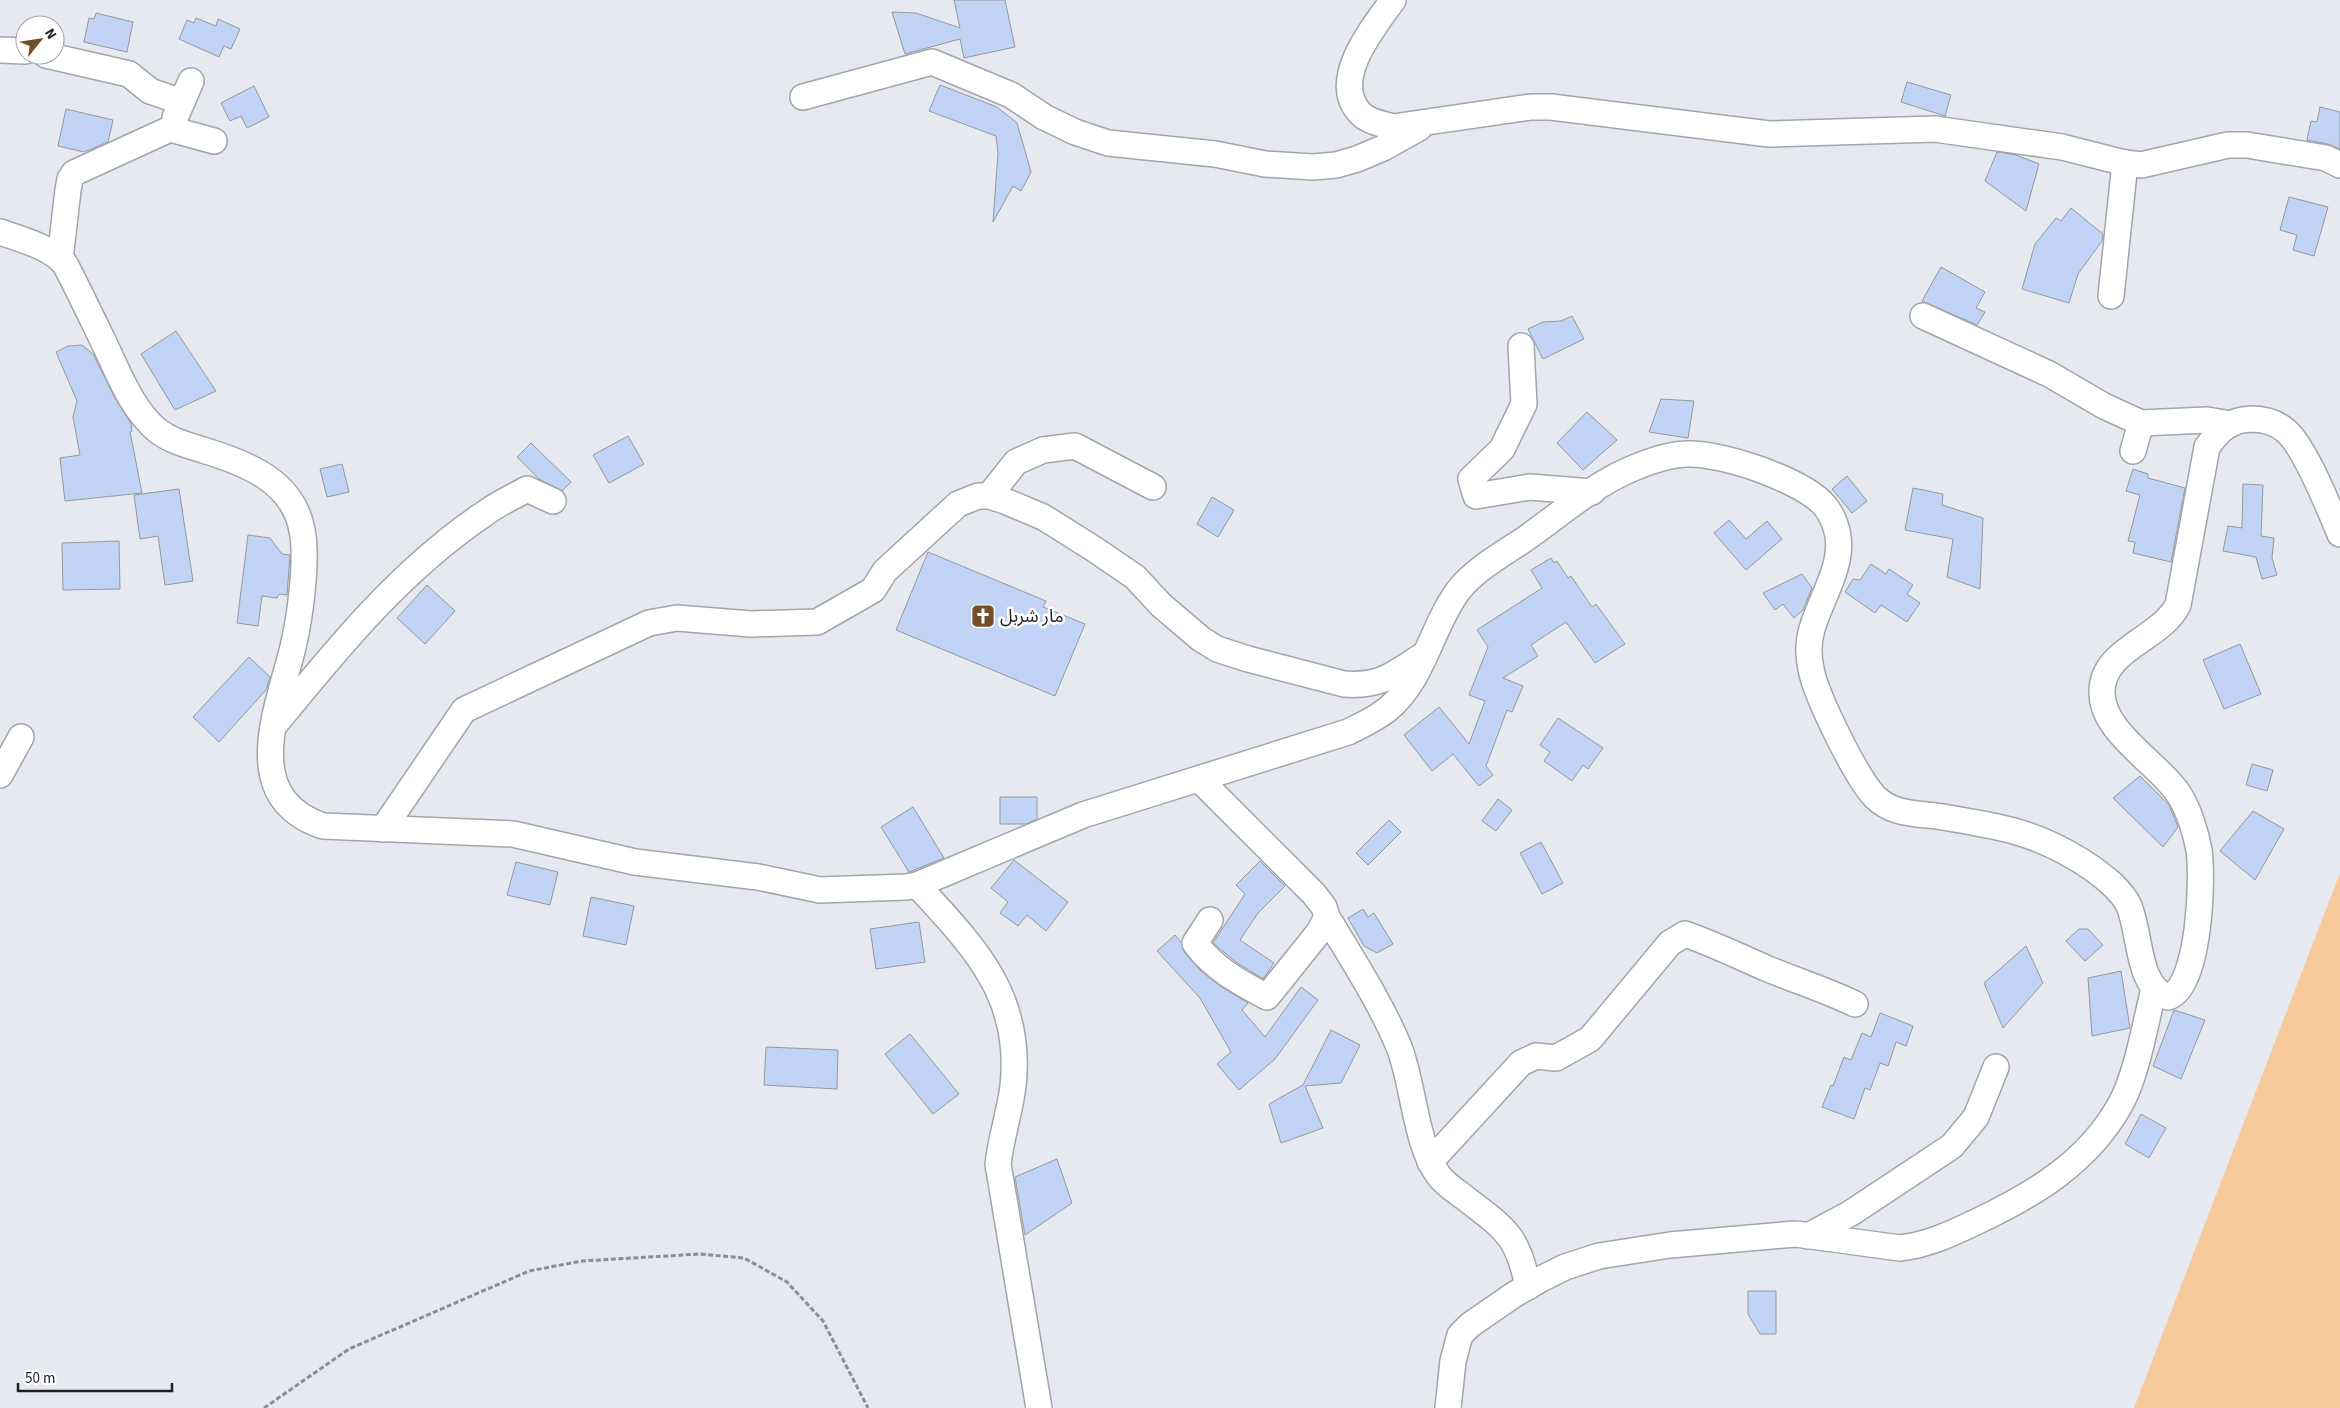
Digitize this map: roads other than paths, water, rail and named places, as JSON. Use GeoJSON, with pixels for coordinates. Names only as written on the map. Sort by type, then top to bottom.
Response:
{"type":"FeatureCollection","features":[{"type":"Feature","properties":{"kind":"street"},"geometry":{"type":"LineString","coordinates":[[1393,0],[1365,40],[1352,68],[1350,83],[1354,102],[1362,114],[1376,122],[1393,127],[1428,124],[1531,107],[1551,107],[1769,134],[1935,129],[2062,147],[2125,163],[2141,165],[2228,146],[2247,145],[2326,158],[2340,165]]}},
{"type":"Feature","properties":{"kind":"street"},"geometry":{"type":"LineString","coordinates":[[0,50],[15,51]]}},
{"type":"Feature","properties":{"kind":"street"},"geometry":{"type":"LineString","coordinates":[[65,59],[129,74],[150,91],[186,91],[170,129]]}},
{"type":"Feature","properties":{"kind":"street"},"geometry":{"type":"LineString","coordinates":[[803,97],[932,62],[1011,95],[1044,117],[1075,132],[1108,142],[1215,154],[1265,164],[1313,167],[1336,165],[1357,159],[1383,148],[1428,124]]}},
{"type":"Feature","properties":{"kind":"street"},"geometry":{"type":"LineString","coordinates":[[60,259],[68,190],[70,179],[74,173],[170,129],[214,141]]}},
{"type":"Feature","properties":{"kind":"street"},"geometry":{"type":"LineString","coordinates":[[2111,296],[2125,163]]}},
{"type":"Feature","properties":{"kind":"street"},"geometry":{"type":"LineString","coordinates":[[0,232],[35,245],[60,259],[79,290],[122,380],[147,420],[173,440],[230,458],[265,475],[279,487],[298,513],[303,532],[300,602],[294,645],[274,726],[270,762],[273,780],[280,795],[295,812],[308,821],[323,826],[513,834],[635,862],[758,877],[820,890],[896,888],[917,885],[1083,815],[1348,732],[1368,722],[1391,707],[1409,686],[1442,617],[1467,581],[1592,492],[1627,470],[1670,456],[1698,454],[1738,462],[1787,480],[1801,487],[1824,504],[1834,520],[1839,539],[1838,557],[1812,630],[1809,658],[1811,673],[1838,735],[1860,776],[1875,797],[1892,809],[2013,831],[2071,855],[2110,883],[2128,904],[2145,971],[2154,989],[2164,996],[2175,994],[2185,978],[2192,957],[2201,879],[2198,850],[2185,806],[2173,786],[2109,720],[2103,706],[2103,680],[2107,670],[2115,660],[2161,625],[2178,605],[2207,447],[2218,431],[2245,419],[2260,419],[2273,422],[2287,432],[2297,444],[2340,534]]}},
{"type":"Feature","properties":{"kind":"street"},"geometry":{"type":"LineString","coordinates":[[1923,316],[2049,374],[2104,406],[2141,423],[2206,420],[2231,424]]}},
{"type":"Feature","properties":{"kind":"street"},"geometry":{"type":"LineString","coordinates":[[1520,346],[1524,404],[1502,449],[1471,479],[1476,496],[1530,487],[1592,492]]}},
{"type":"Feature","properties":{"kind":"street"},"geometry":{"type":"LineString","coordinates":[[2133,451],[2141,423]]}},
{"type":"Feature","properties":{"kind":"street"},"geometry":{"type":"LineString","coordinates":[[988,496],[1016,462],[1043,450],[1075,446],[1153,487]]}},
{"type":"Feature","properties":{"kind":"street"},"geometry":{"type":"LineString","coordinates":[[274,726],[380,602],[423,560],[484,513],[527,489],[553,502]]}},
{"type":"Feature","properties":{"kind":"street"},"geometry":{"type":"LineString","coordinates":[[384,829],[464,710],[650,623],[677,618],[751,624],[817,622],[873,590],[885,571],[958,504],[978,496],[988,496],[1005,501],[1043,517],[1135,577],[1161,605],[1201,639],[1233,655],[1344,684],[1361,685],[1386,679],[1425,654]]}},
{"type":"Feature","properties":{"kind":"street"},"geometry":{"type":"LineString","coordinates":[[0,775],[21,737]]}},
{"type":"Feature","properties":{"kind":"street"},"geometry":{"type":"LineString","coordinates":[[1199,779],[1314,894],[1324,907],[1327,918],[1363,979],[1398,1046],[1430,1162],[1443,1181],[1496,1221],[1510,1237],[1523,1260],[1528,1287]]}},
{"type":"Feature","properties":{"kind":"street"},"geometry":{"type":"LineString","coordinates":[[917,885],[978,954],[998,988],[1008,1017],[1014,1053],[1013,1086],[1001,1138],[998,1164],[1039,1408]]}},
{"type":"Feature","properties":{"kind":"street"},"geometry":{"type":"LineString","coordinates":[[1210,920],[1195,943],[1207,959],[1227,974],[1267,997],[1319,932],[1327,918]]}},
{"type":"Feature","properties":{"kind":"street"},"geometry":{"type":"LineString","coordinates":[[1430,1162],[1520,1063],[1536,1056],[1556,1058],[1590,1039],[1670,943],[1685,934],[1722,947],[1767,968],[1830,992],[1855,1004]]}},
{"type":"Feature","properties":{"kind":"street"},"geometry":{"type":"LineString","coordinates":[[1448,1408],[1453,1361],[1460,1334],[1470,1325],[1528,1287],[1565,1268],[1599,1256],[1670,1245],[1783,1235],[1808,1236],[1900,1248],[1914,1246],[1951,1234],[2023,1199],[2064,1171],[2082,1154],[2109,1123],[2121,1104],[2131,1077],[2154,989]]}},
{"type":"Feature","properties":{"kind":"street"},"geometry":{"type":"LineString","coordinates":[[1808,1236],[1851,1213],[1952,1146],[1976,1117],[1996,1067]]}},
{"type":"Feature","properties":{"kind":"place","name":"مار شربل"},"geometry":{"type":"Point","coordinates":[983,616]}}]}
